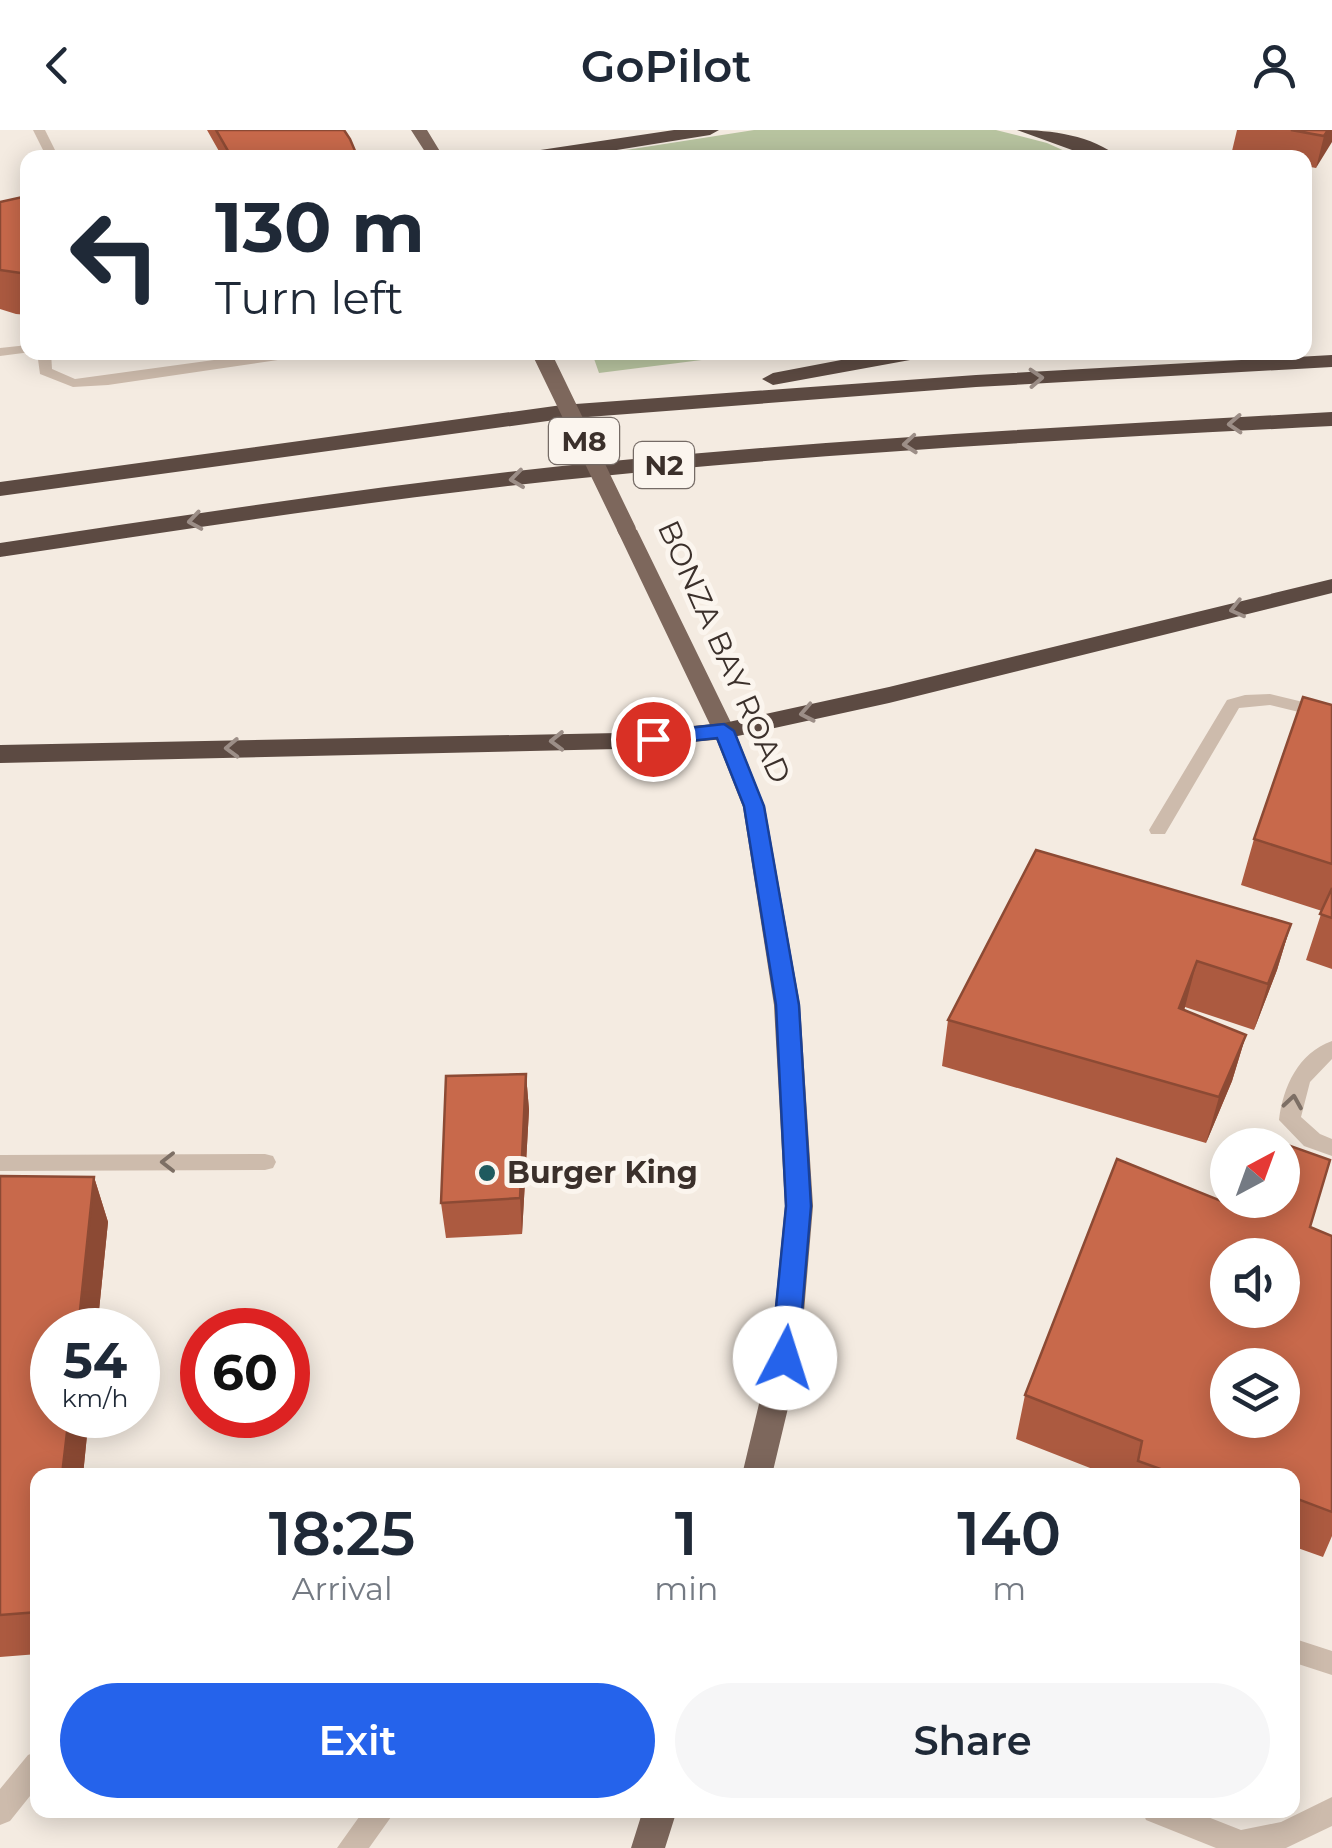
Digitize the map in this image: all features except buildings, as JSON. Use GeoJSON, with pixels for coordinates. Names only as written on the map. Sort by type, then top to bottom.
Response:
{"type":"FeatureCollection","features":[{"type":"Feature","properties":{"kind":"highway"},"geometry":{"type":"LineString","coordinates":[[579,150],[710,130]]}},
{"type":"Feature","properties":{"kind":"highway"},"geometry":{"type":"LineString","coordinates":[[1026,130],[1070,140],[1093,150]]}},
{"type":"Feature","properties":{"kind":"highway"},"geometry":{"type":"LineString","coordinates":[[305,446],[773,379],[877,360]]}},
{"type":"Feature","properties":{"kind":"highway","name":"N2"},"geometry":{"type":"LineString","coordinates":[[0,489],[562,412],[976,381],[1332,361]]}},
{"type":"Feature","properties":{"kind":"highway","name":"N2"},"geometry":{"type":"LineString","coordinates":[[0,550],[263,510],[561,474],[1017,434],[1332,420]]}},
{"type":"Feature","properties":{"kind":"highway"},"geometry":{"type":"LineString","coordinates":[[0,754],[618,740],[724,731],[844,706],[1332,586]]}},
{"type":"Feature","properties":{"kind":"main road","name":"BONZA BAY ROAD"},"geometry":{"type":"LineString","coordinates":[[545,360],[724,731],[754,806],[787,1005],[798,1206],[785,1358],[759,1468]]}},
{"type":"Feature","properties":{"kind":"main road"},"geometry":{"type":"LineString","coordinates":[[648,1848],[657,1818]]}},
{"type":"Feature","properties":{"kind":"lane"},"geometry":{"type":"LineString","coordinates":[[44,360],[45,371],[73,383],[209,360]]}},
{"type":"Feature","properties":{"kind":"lane"},"geometry":{"type":"LineString","coordinates":[[1158,830],[1233,704],[1245,699],[1270,699],[1332,715]]}},
{"type":"Feature","properties":{"kind":"lane"},"geometry":{"type":"LineString","coordinates":[[1332,1049],[1314,1060],[1292,1090],[1290,1120],[1312,1140],[1332,1148]]}},
{"type":"Feature","properties":{"kind":"lane"},"geometry":{"type":"LineString","coordinates":[[0,1164],[265,1162]]}},
{"type":"Feature","properties":{"kind":"lane"},"geometry":{"type":"LineString","coordinates":[[1300,1653],[1332,1663]]}},
{"type":"Feature","properties":{"kind":"lane"},"geometry":{"type":"LineString","coordinates":[[0,1811],[30,1774]]}},
{"type":"Feature","properties":{"kind":"lane"},"geometry":{"type":"LineString","coordinates":[[1175,1818],[1241,1846],[1284,1835],[1332,1812]]}},
{"type":"Feature","properties":{"kind":"lane"},"geometry":{"type":"LineString","coordinates":[[351,1848],[375,1818]]}},
{"type":"Feature","properties":{"kind":"green space"},"geometry":{"type":"Polygon","coordinates":[[[754,130],[996,130],[1062,150],[626,150],[754,130]]]}},
{"type":"Feature","properties":{"kind":"green space"},"geometry":{"type":"Polygon","coordinates":[[[594,360],[702,360],[599,373],[594,360]]]}},
{"type":"Feature","properties":{"kind":"place","name":"Burger King"},"geometry":{"type":"Point","coordinates":[487,1173]}},
{"type":"Feature","properties":{"kind":"route"},"geometry":{"type":"LineString","coordinates":[[653,739],[724,731],[754,806],[787,1005],[797,1172],[798,1206],[785,1358]]}}]}
